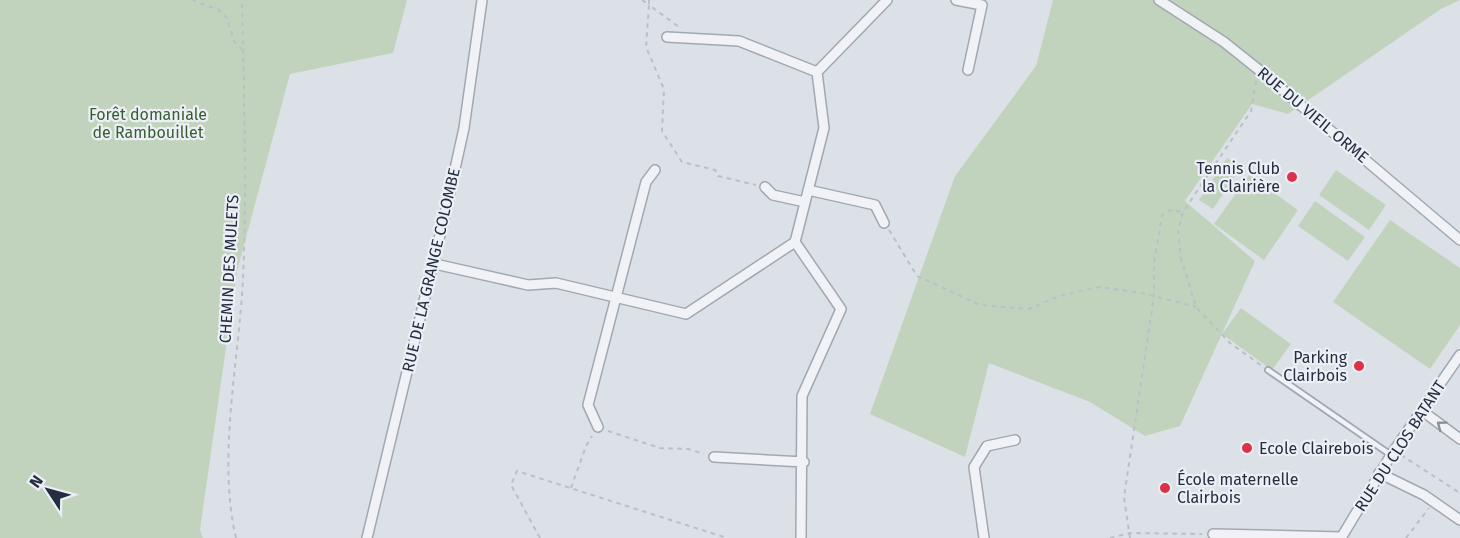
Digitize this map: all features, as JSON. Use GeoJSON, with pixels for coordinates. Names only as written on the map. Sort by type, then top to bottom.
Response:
{"type":"FeatureCollection","features":[{"type":"Feature","properties":{"kind":"street","name":"RUE DE LA GRANGE COLOMBE"},"geometry":{"type":"LineString","coordinates":[[367,538],[435,264],[464,128],[482,0]]}},
{"type":"Feature","properties":{"kind":"street"},"geometry":{"type":"LineString","coordinates":[[817,72],[887,0]]}},
{"type":"Feature","properties":{"kind":"street"},"geometry":{"type":"LineString","coordinates":[[956,0],[982,5],[969,70]]}},
{"type":"Feature","properties":{"kind":"street","name":"RUE DU VIEIL ORME"},"geometry":{"type":"LineString","coordinates":[[1159,0],[1224,42],[1460,240]]}},
{"type":"Feature","properties":{"kind":"street"},"geometry":{"type":"LineString","coordinates":[[667,37],[739,41],[817,72]]}},
{"type":"Feature","properties":{"kind":"street"},"geometry":{"type":"LineString","coordinates":[[435,264],[528,285],[556,283],[686,314],[795,242],[824,128],[817,72]]}},
{"type":"Feature","properties":{"kind":"street"},"geometry":{"type":"LineString","coordinates":[[598,428],[588,405],[646,182],[655,170]]}},
{"type":"Feature","properties":{"kind":"street"},"geometry":{"type":"LineString","coordinates":[[765,187],[773,195],[805,202]]}},
{"type":"Feature","properties":{"kind":"street"},"geometry":{"type":"LineString","coordinates":[[808,190],[875,205],[884,223]]}},
{"type":"Feature","properties":{"kind":"street"},"geometry":{"type":"LineString","coordinates":[[795,242],[841,309],[802,396],[804,462],[801,538]]}},
{"type":"Feature","properties":{"kind":"street","name":"RUE DU CLOS BATANT"},"geometry":{"type":"LineString","coordinates":[[1342,537],[1379,473],[1460,355]]}},
{"type":"Feature","properties":{"kind":"street"},"geometry":{"type":"LineString","coordinates":[[1421,410],[1460,439]]}},
{"type":"Feature","properties":{"kind":"street"},"geometry":{"type":"LineString","coordinates":[[984,538],[974,467],[987,446],[1015,440]]}},
{"type":"Feature","properties":{"kind":"street"},"geometry":{"type":"LineString","coordinates":[[714,457],[804,462]]}},
{"type":"Feature","properties":{"kind":"street"},"geometry":{"type":"LineString","coordinates":[[1379,473],[1434,501],[1460,520]]}},
{"type":"Feature","properties":{"kind":"street"},"geometry":{"type":"LineString","coordinates":[[1213,534],[1342,537]]}},
{"type":"Feature","properties":{"kind":"lane"},"geometry":{"type":"LineString","coordinates":[[1268,370],[1392,453]]}},
{"type":"Feature","properties":{"kind":"path"},"geometry":{"type":"LineString","coordinates":[[192,0],[219,10],[227,18],[234,41],[243,51]]}},
{"type":"Feature","properties":{"kind":"path","name":"CHEMIN DES MULETS"},"geometry":{"type":"LineString","coordinates":[[236,538],[231,518],[230,450],[243,278],[245,132],[242,0]]}},
{"type":"Feature","properties":{"kind":"path"},"geometry":{"type":"LineString","coordinates":[[642,0],[694,38]]}},
{"type":"Feature","properties":{"kind":"path"},"geometry":{"type":"LineString","coordinates":[[649,0],[646,47],[664,90],[662,131],[682,162],[715,170],[718,176],[765,187]]}},
{"type":"Feature","properties":{"kind":"path"},"geometry":{"type":"LineString","coordinates":[[1259,70],[1251,111],[1182,212],[1178,231],[1181,258],[1196,308],[1230,343],[1268,370]]}},
{"type":"Feature","properties":{"kind":"path"},"geometry":{"type":"LineString","coordinates":[[1130,538],[1124,497],[1154,296],[1154,263],[1162,215],[1170,210],[1182,212]]}},
{"type":"Feature","properties":{"kind":"path"},"geometry":{"type":"LineString","coordinates":[[884,223],[917,276],[980,305],[1029,309],[1059,296],[1099,287],[1154,296],[1196,308]]}},
{"type":"Feature","properties":{"kind":"path"},"geometry":{"type":"LineString","coordinates":[[571,488],[586,446],[598,428],[660,448],[688,449],[714,457]]}},
{"type":"Feature","properties":{"kind":"path"},"geometry":{"type":"LineString","coordinates":[[1392,453],[1460,493]]}},
{"type":"Feature","properties":{"kind":"path"},"geometry":{"type":"LineString","coordinates":[[540,538],[511,485],[517,471],[727,538]]}},
{"type":"Feature","properties":{"kind":"path"},"geometry":{"type":"LineString","coordinates":[[1407,538],[1434,501]]}},
{"type":"Feature","properties":{"kind":"path"},"geometry":{"type":"LineString","coordinates":[[1110,538],[1130,533],[1213,534]]}},
{"type":"Feature","properties":{"kind":"green space","name":"Forêt domaniale de Rambouillet"},"geometry":{"type":"Polygon","coordinates":[[[0,0],[407,0],[393,53],[290,74],[237,271],[200,530],[203,538],[0,538],[0,0]]]}},
{"type":"Feature","properties":{"kind":"green space"},"geometry":{"type":"Polygon","coordinates":[[[1053,0],[1460,0],[1441,9],[1288,114],[1252,104],[1185,201],[1255,261],[1180,426],[1145,436],[1090,402],[989,363],[965,457],[870,414],[955,176],[1036,66],[1053,0]]]}},
{"type":"Feature","properties":{"kind":"green space"},"geometry":{"type":"Polygon","coordinates":[[[1227,158],[1241,167],[1213,209],[1199,200],[1227,158]]]}},
{"type":"Feature","properties":{"kind":"green space"},"geometry":{"type":"Polygon","coordinates":[[[1336,170],[1386,205],[1369,230],[1319,195],[1336,170]]]}},
{"type":"Feature","properties":{"kind":"green space"},"geometry":{"type":"Polygon","coordinates":[[[1249,175],[1298,210],[1264,260],[1214,224],[1249,175]]]}},
{"type":"Feature","properties":{"kind":"green space"},"geometry":{"type":"Polygon","coordinates":[[[1315,201],[1365,237],[1348,261],[1298,226],[1315,201]]]}},
{"type":"Feature","properties":{"kind":"green space"},"geometry":{"type":"Polygon","coordinates":[[[1390,220],[1460,268],[1460,325],[1430,369],[1333,302],[1390,220]]]}},
{"type":"Feature","properties":{"kind":"green space"},"geometry":{"type":"Polygon","coordinates":[[[1241,308],[1291,344],[1272,370],[1222,334],[1241,308]]]}},
{"type":"Feature","properties":{"kind":"place","name":"Tennis Club la Clairière"},"geometry":{"type":"Point","coordinates":[1292,177]}},
{"type":"Feature","properties":{"kind":"place","name":"Parking Clairbois"},"geometry":{"type":"Point","coordinates":[1359,366]}},
{"type":"Feature","properties":{"kind":"place","name":"Ecole Clairebois"},"geometry":{"type":"Point","coordinates":[1247,448]}},
{"type":"Feature","properties":{"kind":"place","name":"École maternelle Clairbois"},"geometry":{"type":"Point","coordinates":[1165,488]}}]}
